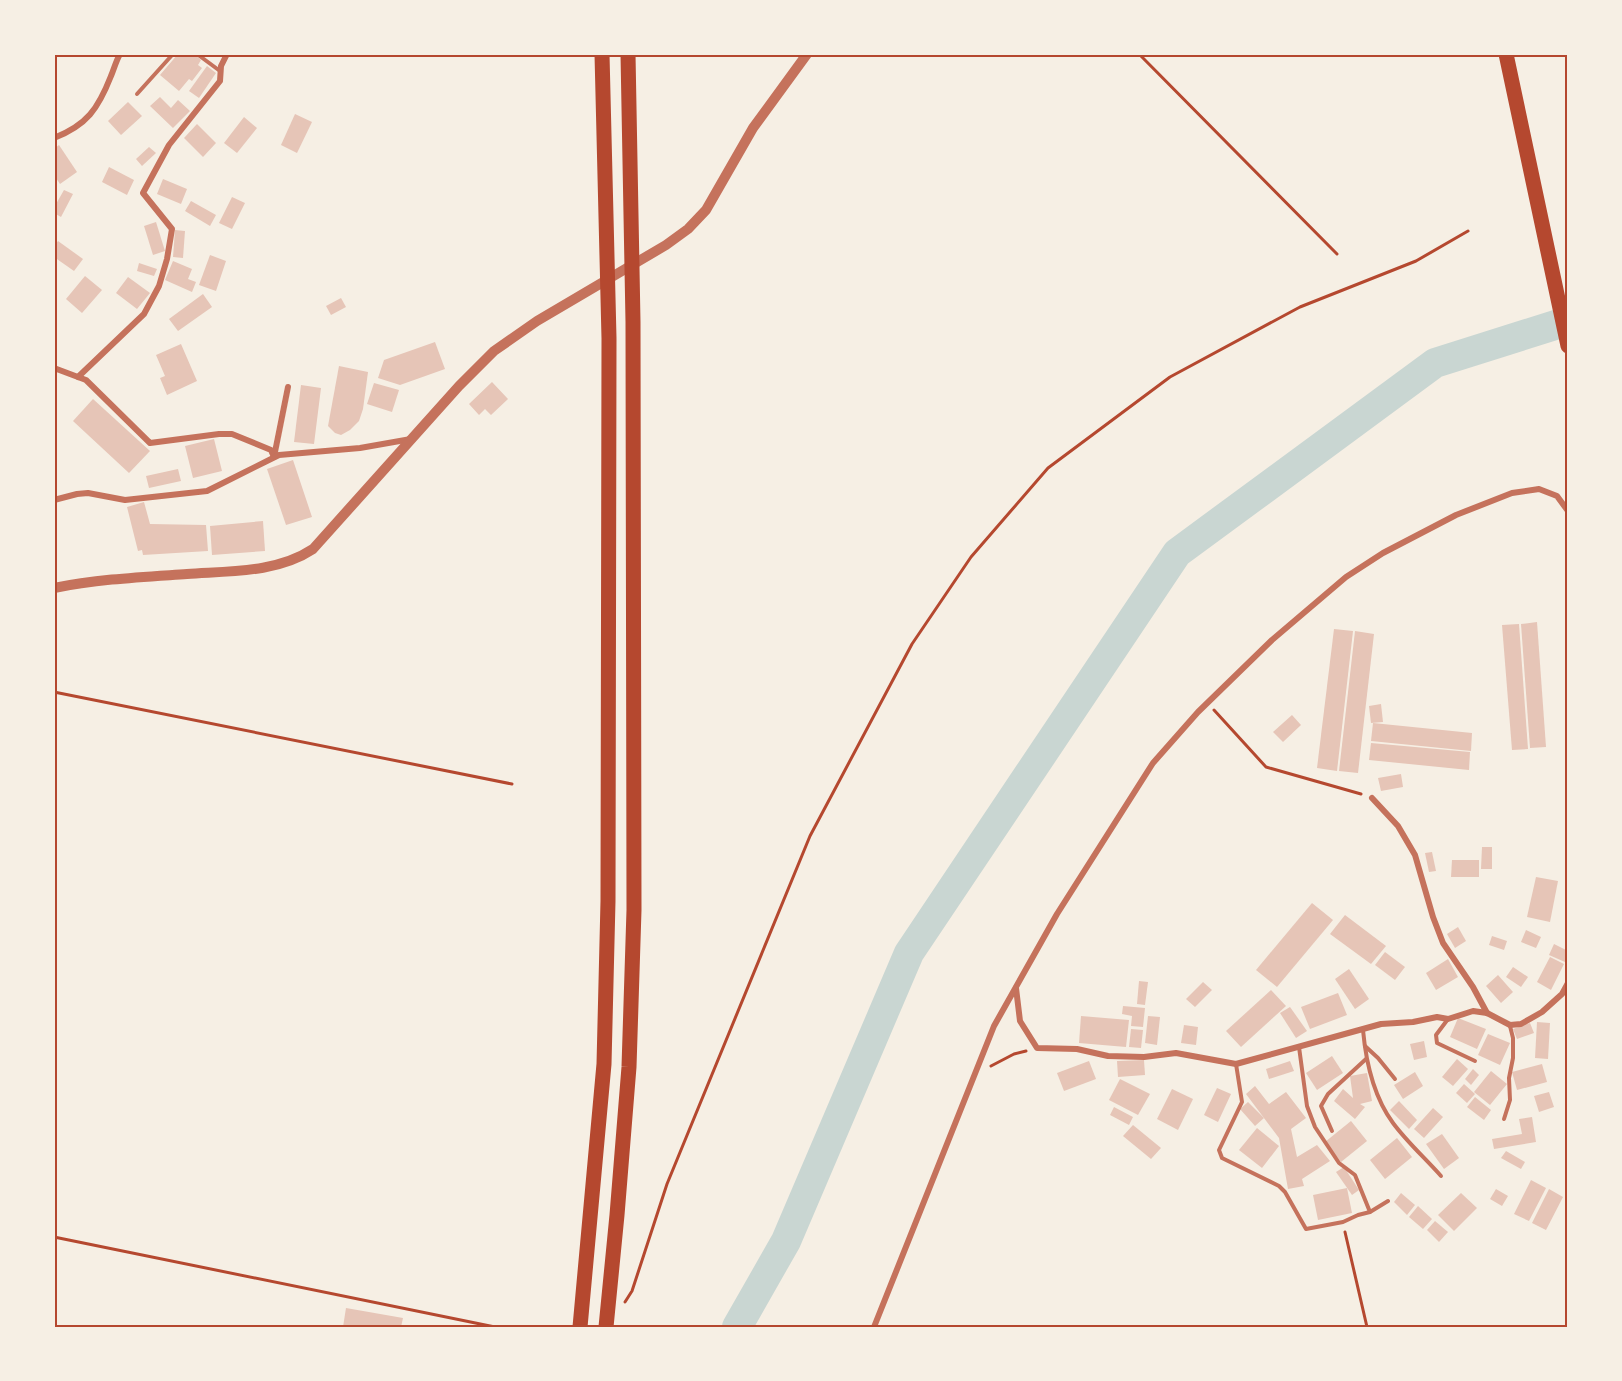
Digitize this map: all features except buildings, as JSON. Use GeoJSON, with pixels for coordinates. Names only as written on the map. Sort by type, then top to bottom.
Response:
{"type":"FeatureCollection","features":[{"type":"Feature","properties":{"kind":"highway"},"geometry":{"type":"LineString","coordinates":[[580,1327],[604,1064],[608,901],[609,338],[602,54]]}},
{"type":"Feature","properties":{"kind":"highway"},"geometry":{"type":"LineString","coordinates":[[606,1327],[629,1067],[634,910],[633,322],[628,54]]}},
{"type":"Feature","properties":{"kind":"highway"},"geometry":{"type":"LineString","coordinates":[[1506,54],[1568,346]]}},
{"type":"Feature","properties":{"kind":"street"},"geometry":{"type":"LineString","coordinates":[[54,138],[75,129],[89,117],[105,91],[120,54]]}},
{"type":"Feature","properties":{"kind":"street"},"geometry":{"type":"LineString","coordinates":[[78,377],[144,314],[159,286],[172,229],[143,193],[169,144],[220,81],[220,71],[227,54]]}},
{"type":"Feature","properties":{"kind":"street"},"geometry":{"type":"LineString","coordinates":[[54,588],[88,581],[249,570],[294,560],[312,549],[459,386],[503,345],[537,321],[666,245],[688,229],[706,210],[753,128],[807,54]]}},
{"type":"Feature","properties":{"kind":"street"},"geometry":{"type":"LineString","coordinates":[[54,368],[86,380],[150,443],[232,434],[271,450],[274,457]]}},
{"type":"Feature","properties":{"kind":"street"},"geometry":{"type":"LineString","coordinates":[[274,457],[288,387]]}},
{"type":"Feature","properties":{"kind":"street"},"geometry":{"type":"LineString","coordinates":[[54,500],[77,494],[88,494],[125,501],[207,490],[274,457],[293,453],[360,448],[411,439]]}},
{"type":"Feature","properties":{"kind":"street"},"geometry":{"type":"LineString","coordinates":[[874,1327],[994,1026],[1057,915],[1153,763],[1208,703],[1272,640],[1356,571],[1414,536],[1456,515],[1512,493],[1539,489],[1557,496],[1568,511]]}},
{"type":"Feature","properties":{"kind":"street"},"geometry":{"type":"LineString","coordinates":[[1372,798],[1398,826],[1415,855],[1443,943],[1473,987],[1487,1013]]}},
{"type":"Feature","properties":{"kind":"street"},"geometry":{"type":"LineString","coordinates":[[1016,988],[1020,1021],[1036,1048],[1077,1050],[1108,1056],[1144,1057],[1176,1053],[1236,1064],[1381,1024],[1413,1022],[1437,1017],[1449,1019],[1473,1011],[1487,1013],[1510,1025],[1521,1024],[1542,1012],[1562,994],[1568,983]]}},
{"type":"Feature","properties":{"kind":"lane"},"geometry":{"type":"LineString","coordinates":[[138,94],[173,54]]}},
{"type":"Feature","properties":{"kind":"lane"},"geometry":{"type":"LineString","coordinates":[[197,54],[220,71]]}},
{"type":"Feature","properties":{"kind":"lane"},"geometry":{"type":"LineString","coordinates":[[1449,1019],[1436,1035],[1437,1043],[1475,1061]]}},
{"type":"Feature","properties":{"kind":"lane"},"geometry":{"type":"LineString","coordinates":[[1504,1119],[1510,1100],[1509,1078],[1513,1058],[1513,1038],[1510,1025]]}},
{"type":"Feature","properties":{"kind":"lane"},"geometry":{"type":"LineString","coordinates":[[1363,1030],[1366,1059],[1378,1100],[1394,1124],[1441,1176]]}},
{"type":"Feature","properties":{"kind":"lane"},"geometry":{"type":"LineString","coordinates":[[1364,1046],[1378,1058],[1395,1079]]}},
{"type":"Feature","properties":{"kind":"lane"},"geometry":{"type":"LineString","coordinates":[[1299,1047],[1307,1106],[1315,1127],[1339,1163],[1355,1174],[1370,1212]]}},
{"type":"Feature","properties":{"kind":"lane"},"geometry":{"type":"LineString","coordinates":[[1332,1131],[1321,1106],[1328,1094],[1366,1059]]}},
{"type":"Feature","properties":{"kind":"lane"},"geometry":{"type":"LineString","coordinates":[[1236,1064],[1242,1102],[1219,1150],[1222,1158],[1279,1186],[1285,1192],[1306,1229],[1342,1222],[1370,1212],[1388,1201]]}},
{"type":"Feature","properties":{"kind":"path"},"geometry":{"type":"LineString","coordinates":[[1139,54],[1337,254]]}},
{"type":"Feature","properties":{"kind":"path"},"geometry":{"type":"LineString","coordinates":[[620,1309],[632,1291],[667,1184],[810,836],[912,644],[970,557],[1048,468],[1170,377],[1300,307],[1416,261],[1468,231]]}},
{"type":"Feature","properties":{"kind":"path"},"geometry":{"type":"LineString","coordinates":[[54,692],[512,784]]}},
{"type":"Feature","properties":{"kind":"path"},"geometry":{"type":"LineString","coordinates":[[1208,703],[1266,767],[1372,798]]}},
{"type":"Feature","properties":{"kind":"path"},"geometry":{"type":"LineString","coordinates":[[972,1079],[1014,1054],[1036,1048]]}},
{"type":"Feature","properties":{"kind":"path"},"geometry":{"type":"LineString","coordinates":[[1342,1222],[1367,1327]]}},
{"type":"Feature","properties":{"kind":"path"},"geometry":{"type":"LineString","coordinates":[[54,1237],[495,1327]]}},
{"type":"Feature","properties":{"kind":"waterway"},"geometry":{"type":"LineString","coordinates":[[737,1327],[786,1241],[909,953],[1177,553],[1435,363],[1568,321]]}}]}
